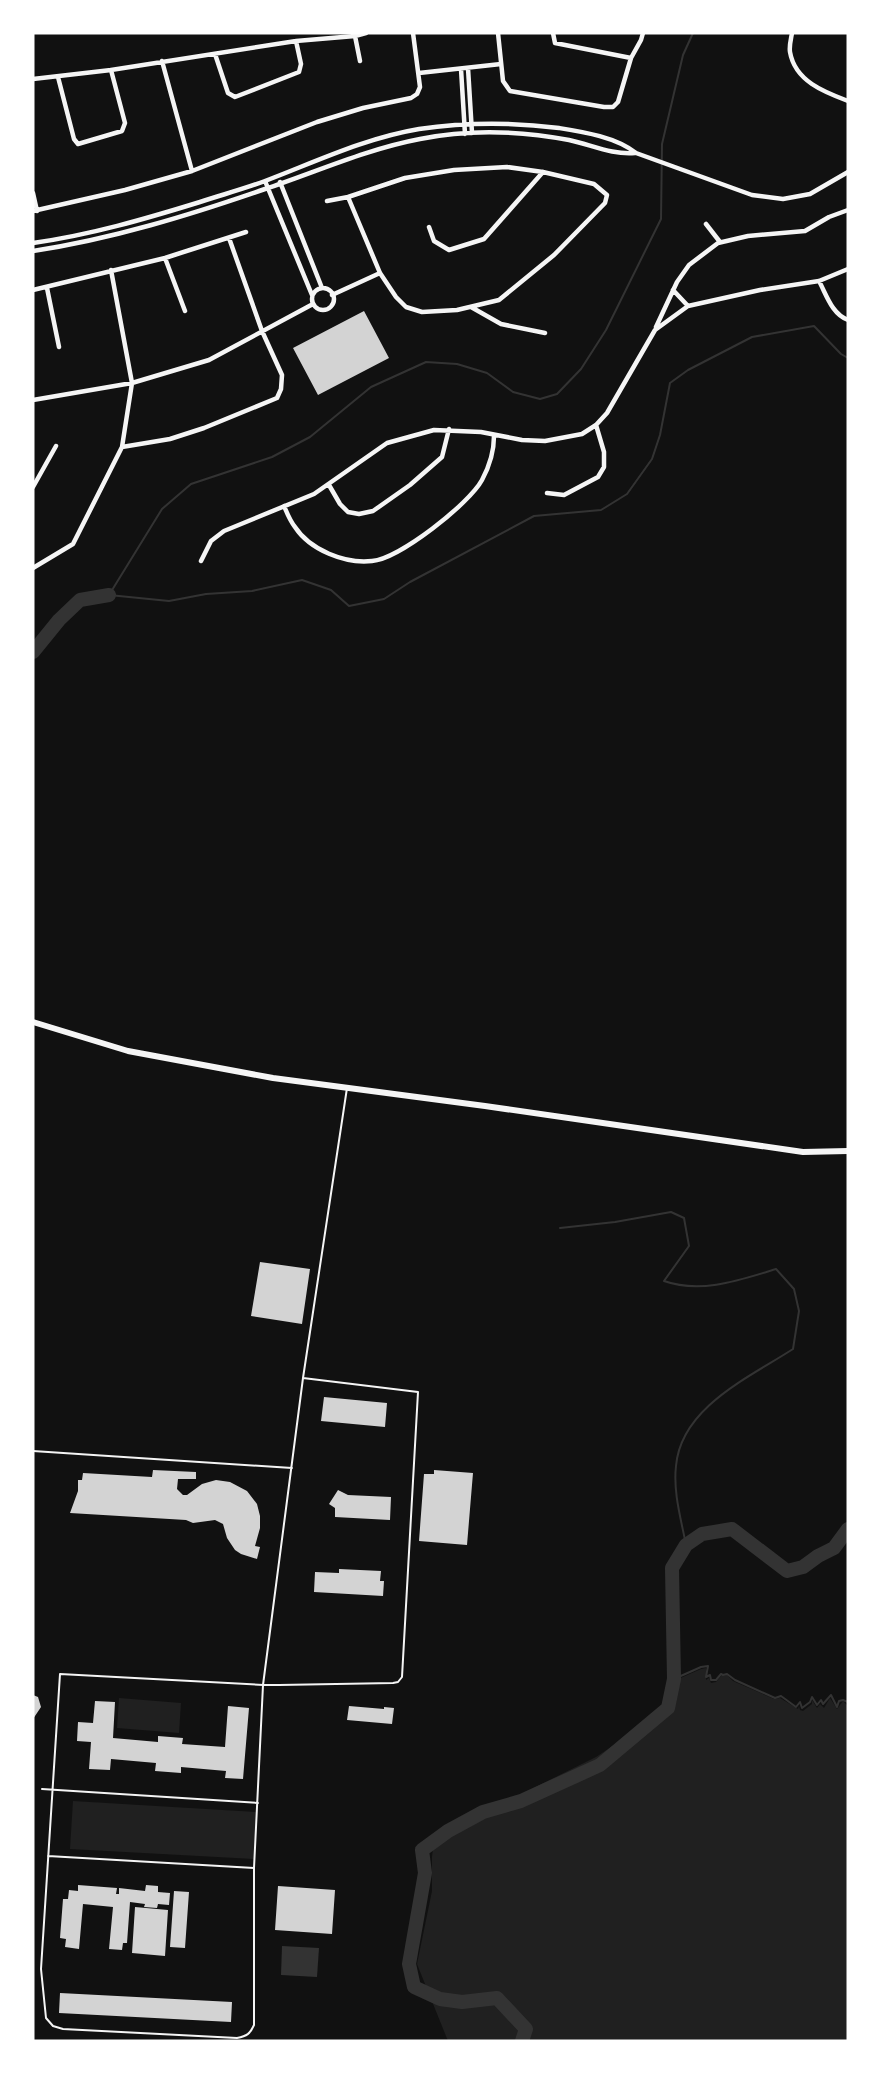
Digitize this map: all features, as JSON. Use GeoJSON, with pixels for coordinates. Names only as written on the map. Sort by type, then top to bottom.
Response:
{"type":"FeatureCollection","features":[{"type":"Feature","properties":{"kind":"street"},"geometry":{"type":"LineString","coordinates":[[33,79],[366,33]]}},
{"type":"Feature","properties":{"kind":"street"},"geometry":{"type":"LineString","coordinates":[[33,193],[35,211],[125,190],[192,171],[317,122],[363,108],[411,98],[417,94],[420,87],[413,33]]}},
{"type":"Feature","properties":{"kind":"street"},"geometry":{"type":"LineString","coordinates":[[498,33],[503,81],[510,91],[609,107],[613,107],[618,102],[631,58],[643,33]]}},
{"type":"Feature","properties":{"kind":"street"},"geometry":{"type":"LineString","coordinates":[[553,33],[555,43],[631,58]]}},
{"type":"Feature","properties":{"kind":"street"},"geometry":{"type":"LineString","coordinates":[[792,33],[790,51],[799,74],[823,92],[848,101]]}},
{"type":"Feature","properties":{"kind":"street"},"geometry":{"type":"LineString","coordinates":[[355,36],[360,61]]}},
{"type":"Feature","properties":{"kind":"street"},"geometry":{"type":"LineString","coordinates":[[215,54],[228,93],[235,97],[299,72],[301,64],[296,41]]}},
{"type":"Feature","properties":{"kind":"street"},"geometry":{"type":"LineString","coordinates":[[162,61],[192,171]]}},
{"type":"Feature","properties":{"kind":"street"},"geometry":{"type":"LineString","coordinates":[[419,73],[501,64]]}},
{"type":"Feature","properties":{"kind":"street"},"geometry":{"type":"LineString","coordinates":[[468,68],[472,133]]}},
{"type":"Feature","properties":{"kind":"street"},"geometry":{"type":"LineString","coordinates":[[461,69],[465,134]]}},
{"type":"Feature","properties":{"kind":"street"},"geometry":{"type":"LineString","coordinates":[[58,77],[74,140],[78,144],[122,131],[125,128],[111,70]]}},
{"type":"Feature","properties":{"kind":"street"},"geometry":{"type":"LineString","coordinates":[[33,243],[114,227],[265,181],[342,150],[417,129],[465,123],[524,124],[574,130],[625,145],[636,153],[752,195],[783,199],[810,194],[848,172]]}},
{"type":"Feature","properties":{"kind":"street"},"geometry":{"type":"LineString","coordinates":[[33,251],[107,236],[268,188],[346,159],[420,139],[472,133],[523,134],[571,141],[621,154],[636,153]]}},
{"type":"Feature","properties":{"kind":"street"},"geometry":{"type":"LineString","coordinates":[[327,201],[348,197],[405,178],[454,170],[507,167],[543,172],[594,184],[607,195],[605,203],[554,255],[499,300],[457,310],[422,312],[406,307],[396,297],[380,273],[348,197]]}},
{"type":"Feature","properties":{"kind":"street"},"geometry":{"type":"LineString","coordinates":[[429,227],[434,241],[449,250],[484,239],[543,172]]}},
{"type":"Feature","properties":{"kind":"street"},"geometry":{"type":"LineString","coordinates":[[276,176],[322,288]]}},
{"type":"Feature","properties":{"kind":"street"},"geometry":{"type":"LineString","coordinates":[[265,181],[312,296],[313,304],[320,310],[327,310],[333,302],[333,295],[322,288],[312,296]]}},
{"type":"Feature","properties":{"kind":"street"},"geometry":{"type":"LineString","coordinates":[[201,561],[211,541],[224,531],[329,485],[364,457],[387,443],[434,430],[448,429],[481,432],[522,440],[545,441],[582,434],[608,413],[689,265],[720,242],[748,236],[805,231],[829,217],[848,210]]}},
{"type":"Feature","properties":{"kind":"street"},"geometry":{"type":"LineString","coordinates":[[706,224],[720,242]]}},
{"type":"Feature","properties":{"kind":"street"},"geometry":{"type":"LineString","coordinates":[[33,290],[165,258],[246,232]]}},
{"type":"Feature","properties":{"kind":"street"},"geometry":{"type":"LineString","coordinates":[[122,447],[170,439],[204,428],[277,398],[281,389],[282,375],[262,332],[229,238]]}},
{"type":"Feature","properties":{"kind":"street"},"geometry":{"type":"LineString","coordinates":[[165,258],[185,310]]}},
{"type":"Feature","properties":{"kind":"street"},"geometry":{"type":"LineString","coordinates":[[655,330],[688,306],[760,290],[819,281],[848,269]]}},
{"type":"Feature","properties":{"kind":"street"},"geometry":{"type":"LineString","coordinates":[[33,568],[73,544],[122,447],[132,383],[111,270]]}},
{"type":"Feature","properties":{"kind":"street"},"geometry":{"type":"LineString","coordinates":[[333,295],[380,273]]}},
{"type":"Feature","properties":{"kind":"street"},"geometry":{"type":"LineString","coordinates":[[819,281],[839,317],[848,321]]}},
{"type":"Feature","properties":{"kind":"street"},"geometry":{"type":"LineString","coordinates":[[47,288],[59,347]]}},
{"type":"Feature","properties":{"kind":"street"},"geometry":{"type":"LineString","coordinates":[[674,290],[688,306]]}},
{"type":"Feature","properties":{"kind":"street"},"geometry":{"type":"LineString","coordinates":[[33,400],[132,383],[209,360],[313,304]]}},
{"type":"Feature","properties":{"kind":"street"},"geometry":{"type":"LineString","coordinates":[[471,307],[501,324],[545,333]]}},
{"type":"Feature","properties":{"kind":"street"},"geometry":{"type":"LineString","coordinates":[[548,494],[564,495],[598,477],[604,467],[604,452],[596,425]]}},
{"type":"Feature","properties":{"kind":"street"},"geometry":{"type":"LineString","coordinates":[[329,485],[340,504],[348,512],[359,514],[373,511],[410,485],[442,457],[446,447],[448,429]]}},
{"type":"Feature","properties":{"kind":"street"},"geometry":{"type":"LineString","coordinates":[[284,506],[296,529],[318,549],[346,561],[374,561],[395,552],[432,529],[471,494],[482,480],[491,459],[494,436]]}},
{"type":"Feature","properties":{"kind":"street"},"geometry":{"type":"LineString","coordinates":[[33,487],[56,447]]}},
{"type":"Feature","properties":{"kind":"street"},"geometry":{"type":"LineString","coordinates":[[33,1022],[128,1051],[273,1078],[803,1152],[848,1151]]}},
{"type":"Feature","properties":{"kind":"lane"},"geometry":{"type":"LineString","coordinates":[[303,1378],[418,1392],[402,1677],[398,1682],[393,1683],[263,1685],[60,1674],[41,1969],[46,2018],[53,2026],[63,2030],[227,2037],[247,2036],[254,2025],[254,1868],[263,1685],[303,1378],[347,1088]]}},
{"type":"Feature","properties":{"kind":"lane"},"geometry":{"type":"LineString","coordinates":[[33,1451],[292,1468]]}},
{"type":"Feature","properties":{"kind":"lane"},"geometry":{"type":"LineString","coordinates":[[42,1789],[258,1803]]}},
{"type":"Feature","properties":{"kind":"lane"},"geometry":{"type":"LineString","coordinates":[[48,1856],[254,1868]]}},
{"type":"Feature","properties":{"kind":"shaded area"},"geometry":{"type":"Polygon","coordinates":[[[706,1668],[706,1680],[709,1678],[711,1683],[727,1675],[733,1681],[774,1699],[780,1698],[798,1709],[799,1706],[803,1711],[812,1704],[812,1700],[817,1708],[820,1704],[824,1708],[830,1698],[837,1709],[843,1701],[848,1706],[848,2041],[448,2041],[417,1964],[432,1891],[434,1841],[483,1813],[596,1757],[668,1709],[676,1680],[706,1668]]]}},
{"type":"Feature","properties":{"kind":"shaded area"},"geometry":{"type":"Polygon","coordinates":[[[119,1698],[181,1703],[179,1733],[117,1728],[119,1698]]]}},
{"type":"Feature","properties":{"kind":"shaded area"},"geometry":{"type":"Polygon","coordinates":[[[73,1801],[256,1812],[254,1859],[70,1849],[73,1801]]]}},
{"type":"Feature","properties":{"kind":"shaded area"},"geometry":{"type":"Polygon","coordinates":[[[282,1946],[319,1948],[317,1977],[281,1975],[282,1946]]]}},
{"type":"Feature","properties":{"kind":"building"},"geometry":{"type":"Polygon","coordinates":[[[364,311],[389,358],[318,395],[293,348],[364,311]]]}},
{"type":"Feature","properties":{"kind":"building"},"geometry":{"type":"Polygon","coordinates":[[[260,1262],[310,1269],[302,1324],[251,1316],[260,1262]]]}},
{"type":"Feature","properties":{"kind":"building"},"geometry":{"type":"Polygon","coordinates":[[[324,1397],[387,1403],[385,1427],[321,1421],[324,1397]]]}},
{"type":"Feature","properties":{"kind":"building"},"geometry":{"type":"Polygon","coordinates":[[[153,1470],[196,1472],[196,1479],[178,1479],[177,1489],[183,1495],[187,1495],[202,1484],[216,1480],[230,1482],[247,1491],[257,1504],[260,1516],[260,1528],[255,1546],[260,1547],[257,1559],[235,1550],[227,1538],[223,1524],[215,1520],[193,1523],[186,1520],[70,1513],[78,1491],[78,1480],[82,1480],[83,1473],[152,1477],[153,1470]]]}},
{"type":"Feature","properties":{"kind":"building"},"geometry":{"type":"Polygon","coordinates":[[[434,1470],[473,1473],[467,1545],[419,1541],[424,1474],[434,1474],[434,1470]]]}},
{"type":"Feature","properties":{"kind":"building"},"geometry":{"type":"Polygon","coordinates":[[[338,1490],[348,1495],[391,1497],[390,1520],[335,1517],[335,1508],[329,1504],[338,1490]]]}},
{"type":"Feature","properties":{"kind":"building"},"geometry":{"type":"Polygon","coordinates":[[[339,1569],[381,1571],[380,1581],[384,1581],[383,1596],[314,1592],[315,1572],[339,1573],[339,1569]]]}},
{"type":"Feature","properties":{"kind":"building"},"geometry":{"type":"Polygon","coordinates":[[[33,1695],[38,1697],[41,1707],[33,1719],[33,1695]]]}},
{"type":"Feature","properties":{"kind":"building"},"geometry":{"type":"Polygon","coordinates":[[[95,1701],[115,1702],[113,1738],[158,1742],[158,1736],[183,1738],[182,1744],[225,1747],[228,1706],[249,1708],[243,1779],[225,1778],[226,1771],[181,1767],[181,1773],[155,1771],[156,1763],[111,1759],[110,1770],[89,1769],[91,1742],[77,1741],[78,1722],[93,1723],[95,1701]]]}},
{"type":"Feature","properties":{"kind":"building"},"geometry":{"type":"Polygon","coordinates":[[[349,1706],[394,1708],[392,1724],[347,1720],[349,1706]]]}},
{"type":"Feature","properties":{"kind":"building"},"geometry":{"type":"Polygon","coordinates":[[[78,1885],[117,1888],[116,1894],[119,1894],[119,1888],[145,1891],[146,1885],[158,1886],[158,1892],[170,1893],[169,1905],[158,1904],[157,1908],[144,1907],[145,1904],[130,1902],[127,1943],[123,1943],[122,1950],[109,1949],[113,1907],[83,1904],[79,1949],[65,1947],[66,1939],[60,1938],[63,1899],[68,1899],[69,1890],[78,1891],[78,1885]]]}},
{"type":"Feature","properties":{"kind":"building"},"geometry":{"type":"Polygon","coordinates":[[[278,1886],[335,1890],[332,1934],[275,1930],[278,1886]]]}},
{"type":"Feature","properties":{"kind":"building"},"geometry":{"type":"Polygon","coordinates":[[[174,1891],[189,1892],[185,1948],[170,1947],[174,1891]]]}},
{"type":"Feature","properties":{"kind":"building"},"geometry":{"type":"Polygon","coordinates":[[[135,1907],[168,1910],[165,1956],[132,1953],[135,1907]]]}},
{"type":"Feature","properties":{"kind":"building"},"geometry":{"type":"Polygon","coordinates":[[[60,1993],[232,2002],[231,2022],[59,2013],[60,1993]]]}},
{"type":"Feature","properties":{"kind":"waterway"},"geometry":{"type":"LineString","coordinates":[[693,33],[683,55],[662,144],[661,219],[606,330],[581,369],[557,394],[540,399],[513,392],[487,373],[457,364],[426,362],[371,387],[310,437],[272,457],[191,484],[162,509],[109,595],[169,601],[206,594],[252,591],[302,580],[331,590],[349,606],[384,599],[410,582],[534,516],[601,510],[627,494],[652,459],[660,435],[670,383],[688,370],[752,337],[814,326],[841,354],[848,358]]}},
{"type":"Feature","properties":{"kind":"waterway"},"geometry":{"type":"LineString","coordinates":[[33,652],[59,620],[80,600],[109,595]]}},
{"type":"Feature","properties":{"kind":"waterway"},"geometry":{"type":"LineString","coordinates":[[560,1228],[615,1222],[671,1212],[684,1218],[689,1246],[664,1281],[678,1285],[706,1286],[776,1269],[794,1289],[799,1311],[793,1349],[720,1396],[690,1427],[681,1445],[676,1466],[676,1486],[686,1545]]}},
{"type":"Feature","properties":{"kind":"waterway"},"geometry":{"type":"LineString","coordinates":[[522,2041],[526,2029],[497,1998],[462,2002],[440,1999],[414,1987],[409,1964],[425,1873],[422,1850],[448,1831],[483,1812],[521,1801],[600,1765],[668,1708],[674,1679],[672,1568],[686,1545],[702,1534],[732,1529],[787,1571],[803,1567],[834,1548],[848,1529]]}},
{"type":"Feature","properties":{"kind":"waterway"},"geometry":{"type":"LineString","coordinates":[[674,1679],[708,1666],[706,1677],[710,1675],[711,1680],[716,1680],[721,1674],[727,1674],[775,1698],[781,1696],[796,1707],[800,1702],[802,1708],[810,1702],[812,1697],[817,1705],[821,1700],[823,1704],[831,1695],[837,1707],[839,1701],[848,1702]]}}]}
